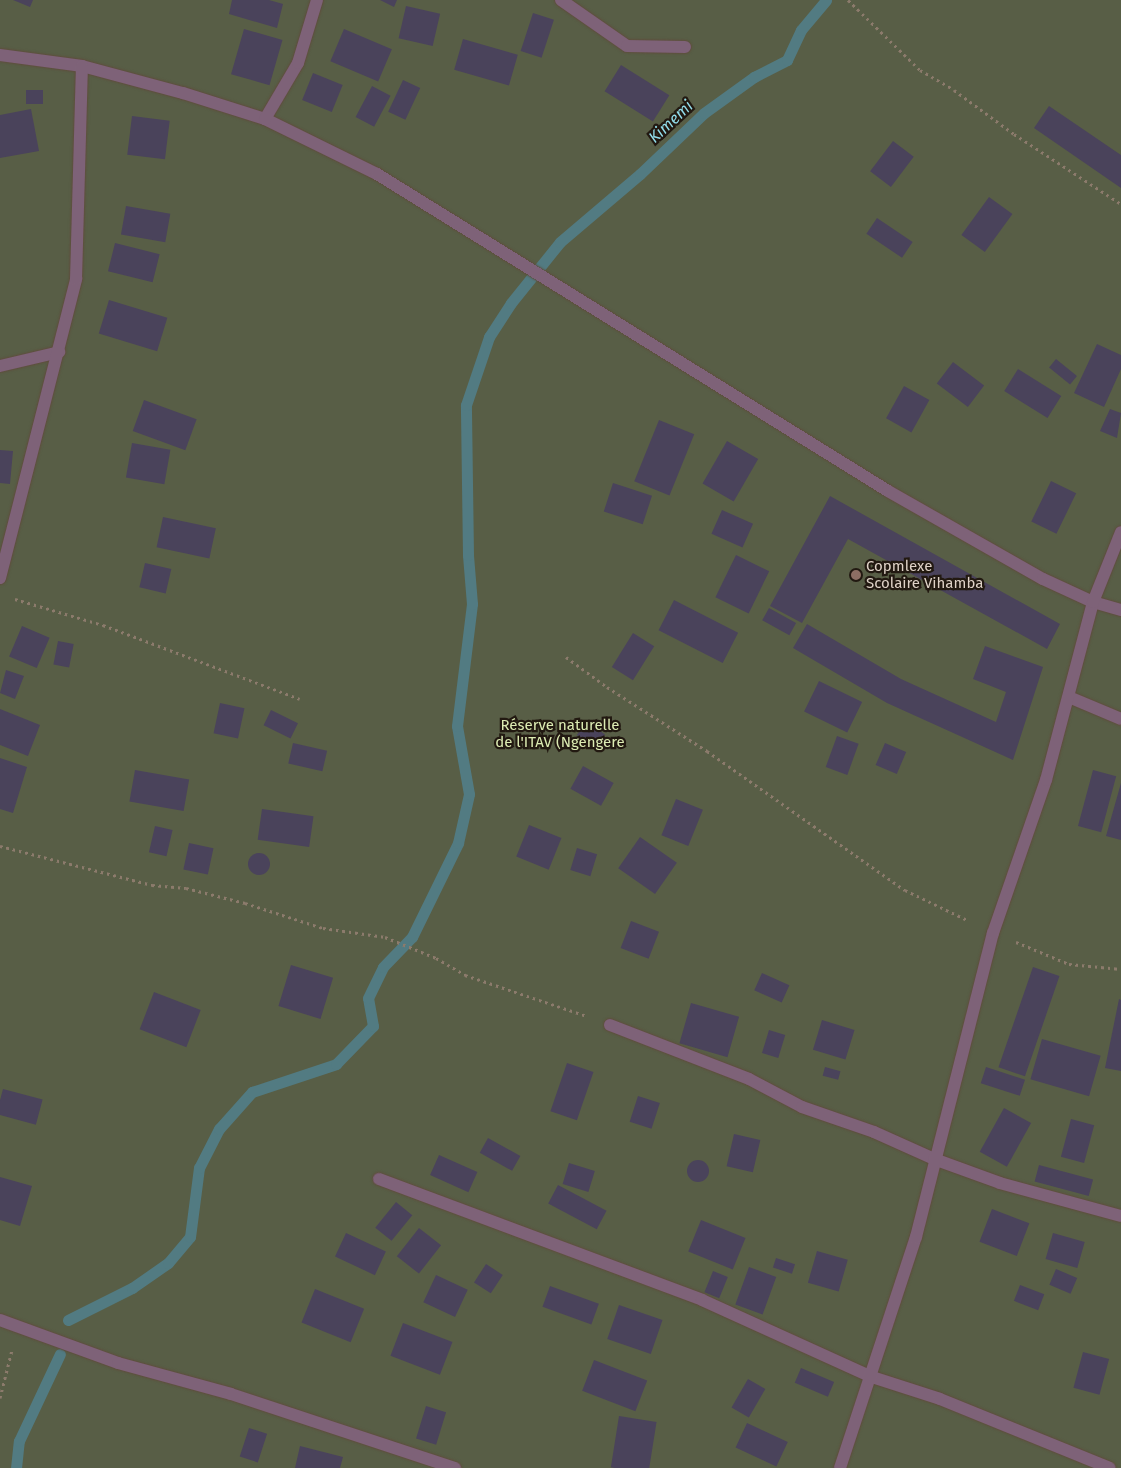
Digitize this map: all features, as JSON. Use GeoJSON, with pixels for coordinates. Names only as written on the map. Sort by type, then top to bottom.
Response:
{"type":"FeatureCollection","features":[{"type":"Feature","properties":{"kind":"street"},"geometry":{"type":"LineString","coordinates":[[265,119],[298,62],[317,0]]}},
{"type":"Feature","properties":{"kind":"street"},"geometry":{"type":"LineString","coordinates":[[562,0],[627,46],[685,47]]}},
{"type":"Feature","properties":{"kind":"street"},"geometry":{"type":"LineString","coordinates":[[0,55],[82,66],[265,119],[377,174],[888,491],[1043,578],[1093,602],[1121,610]]}},
{"type":"Feature","properties":{"kind":"street"},"geometry":{"type":"LineString","coordinates":[[0,578],[59,352],[76,279],[82,66]]}},
{"type":"Feature","properties":{"kind":"street"},"geometry":{"type":"LineString","coordinates":[[0,366],[59,352]]}},
{"type":"Feature","properties":{"kind":"street"},"geometry":{"type":"LineString","coordinates":[[840,1468],[872,1377],[916,1236],[934,1159],[993,933],[1046,780],[1093,602],[1121,532]]}},
{"type":"Feature","properties":{"kind":"street"},"geometry":{"type":"LineString","coordinates":[[1069,698],[1121,719]]}},
{"type":"Feature","properties":{"kind":"street"},"geometry":{"type":"LineString","coordinates":[[610,1025],[749,1079],[802,1107],[874,1132],[934,1159],[1000,1183],[1121,1216]]}},
{"type":"Feature","properties":{"kind":"street"},"geometry":{"type":"LineString","coordinates":[[379,1179],[702,1300],[872,1377],[940,1399],[1110,1468]]}},
{"type":"Feature","properties":{"kind":"street"},"geometry":{"type":"LineString","coordinates":[[0,1320],[118,1363],[231,1394],[455,1468]]}},
{"type":"Feature","properties":{"kind":"path"},"geometry":{"type":"LineString","coordinates":[[848,0],[920,70],[954,90],[1014,134],[1121,204]]}},
{"type":"Feature","properties":{"kind":"path"},"geometry":{"type":"LineString","coordinates":[[9,597],[103,625],[300,699]]}},
{"type":"Feature","properties":{"kind":"path"},"geometry":{"type":"LineString","coordinates":[[566,657],[607,687],[707,751],[905,890],[993,933],[1068,964],[1121,969]]}},
{"type":"Feature","properties":{"kind":"path"},"geometry":{"type":"LineString","coordinates":[[0,846],[152,885],[186,888],[246,903],[323,928],[385,937],[436,958],[466,975],[545,1000],[610,1025]]}},
{"type":"Feature","properties":{"kind":"path"},"geometry":{"type":"LineString","coordinates":[[0,1398],[18,1326]]}},
{"type":"Feature","properties":{"kind":"green space","name":"Réserve naturelle de l'ITAV (Ngengere"},"geometry":{"type":"Polygon","coordinates":[[[0,0],[1121,0],[1121,1468],[0,1468],[0,0]]]}},
{"type":"Feature","properties":{"kind":"building"},"geometry":{"type":"Polygon","coordinates":[[[13,0],[33,0],[30,7],[13,0]]]}},
{"type":"Feature","properties":{"kind":"building"},"geometry":{"type":"Polygon","coordinates":[[[232,0],[269,0],[283,4],[277,28],[229,14],[232,0]]]}},
{"type":"Feature","properties":{"kind":"building"},"geometry":{"type":"Polygon","coordinates":[[[380,0],[397,0],[394,7],[380,0]]]}},
{"type":"Feature","properties":{"kind":"building"},"geometry":{"type":"Polygon","coordinates":[[[406,6],[440,14],[433,46],[399,38],[406,6]]]}},
{"type":"Feature","properties":{"kind":"building"},"geometry":{"type":"Polygon","coordinates":[[[533,13],[554,20],[542,58],[521,51],[533,13]]]}},
{"type":"Feature","properties":{"kind":"building"},"geometry":{"type":"Polygon","coordinates":[[[244,29],[282,40],[269,85],[231,74],[244,29]]]}},
{"type":"Feature","properties":{"kind":"building"},"geometry":{"type":"Polygon","coordinates":[[[344,29],[392,49],[378,82],[330,61],[344,29]]]}},
{"type":"Feature","properties":{"kind":"building"},"geometry":{"type":"Polygon","coordinates":[[[463,39],[518,55],[509,85],[454,70],[463,39]]]}},
{"type":"Feature","properties":{"kind":"building"},"geometry":{"type":"Polygon","coordinates":[[[621,65],[669,95],[653,121],[605,91],[621,65]]]}},
{"type":"Feature","properties":{"kind":"building"},"geometry":{"type":"Polygon","coordinates":[[[313,73],[343,85],[332,112],[302,100],[313,73]]]}},
{"type":"Feature","properties":{"kind":"building"},"geometry":{"type":"Polygon","coordinates":[[[403,80],[420,88],[405,120],[388,112],[403,80]]]}},
{"type":"Feature","properties":{"kind":"building"},"geometry":{"type":"Polygon","coordinates":[[[372,86],[391,96],[374,127],[356,117],[372,86]]]}},
{"type":"Feature","properties":{"kind":"building"},"geometry":{"type":"Polygon","coordinates":[[[26,90],[43,90],[43,104],[26,104],[26,90]]]}},
{"type":"Feature","properties":{"kind":"building"},"geometry":{"type":"Polygon","coordinates":[[[1049,106],[1121,155],[1121,188],[1034,128],[1049,106]]]}},
{"type":"Feature","properties":{"kind":"building"},"geometry":{"type":"Polygon","coordinates":[[[31,109],[39,151],[0,158],[0,115],[31,109]]]}},
{"type":"Feature","properties":{"kind":"building"},"geometry":{"type":"Polygon","coordinates":[[[132,116],[170,121],[165,159],[127,155],[132,116]]]}},
{"type":"Feature","properties":{"kind":"building"},"geometry":{"type":"Polygon","coordinates":[[[893,141],[914,157],[891,187],[870,171],[893,141]]]}},
{"type":"Feature","properties":{"kind":"building"},"geometry":{"type":"Polygon","coordinates":[[[989,197],[1012,214],[985,252],[961,235],[989,197]]]}},
{"type":"Feature","properties":{"kind":"building"},"geometry":{"type":"Polygon","coordinates":[[[126,206],[170,214],[165,242],[121,235],[126,206]]]}},
{"type":"Feature","properties":{"kind":"building"},"geometry":{"type":"Polygon","coordinates":[[[877,218],[913,242],[902,258],[866,234],[877,218]]]}},
{"type":"Feature","properties":{"kind":"building"},"geometry":{"type":"Polygon","coordinates":[[[115,243],[160,254],[153,282],[108,271],[115,243]]]}},
{"type":"Feature","properties":{"kind":"building"},"geometry":{"type":"Polygon","coordinates":[[[109,300],[167,318],[157,351],[99,333],[109,300]]]}},
{"type":"Feature","properties":{"kind":"building"},"geometry":{"type":"Polygon","coordinates":[[[1097,344],[1121,355],[1121,369],[1104,407],[1074,393],[1097,344]]]}},
{"type":"Feature","properties":{"kind":"building"},"geometry":{"type":"Polygon","coordinates":[[[1056,359],[1077,376],[1070,385],[1049,368],[1056,359]]]}},
{"type":"Feature","properties":{"kind":"building"},"geometry":{"type":"Polygon","coordinates":[[[953,362],[984,385],[968,407],[937,384],[953,362]]]}},
{"type":"Feature","properties":{"kind":"building"},"geometry":{"type":"Polygon","coordinates":[[[1018,369],[1061,396],[1047,418],[1004,391],[1018,369]]]}},
{"type":"Feature","properties":{"kind":"building"},"geometry":{"type":"Polygon","coordinates":[[[904,386],[929,400],[911,432],[886,418],[904,386]]]}},
{"type":"Feature","properties":{"kind":"building"},"geometry":{"type":"Polygon","coordinates":[[[144,400],[197,419],[185,450],[133,431],[144,400]]]}},
{"type":"Feature","properties":{"kind":"building"},"geometry":{"type":"Polygon","coordinates":[[[1110,409],[1121,413],[1117,438],[1100,431],[1110,409]]]}},
{"type":"Feature","properties":{"kind":"building"},"geometry":{"type":"Polygon","coordinates":[[[659,420],[694,434],[670,495],[634,481],[659,420]]]}},
{"type":"Feature","properties":{"kind":"building"},"geometry":{"type":"Polygon","coordinates":[[[727,441],[758,459],[734,501],[702,483],[727,441]]]}},
{"type":"Feature","properties":{"kind":"building"},"geometry":{"type":"Polygon","coordinates":[[[132,443],[170,450],[164,484],[126,477],[132,443]]]}},
{"type":"Feature","properties":{"kind":"building"},"geometry":{"type":"Polygon","coordinates":[[[0,450],[13,451],[10,484],[0,483],[0,450]]]}},
{"type":"Feature","properties":{"kind":"building"},"geometry":{"type":"Polygon","coordinates":[[[1051,481],[1076,493],[1056,534],[1031,521],[1051,481]]]}},
{"type":"Feature","properties":{"kind":"building"},"geometry":{"type":"Polygon","coordinates":[[[613,483],[652,496],[643,524],[604,512],[613,483]]]}},
{"type":"Feature","properties":{"kind":"building"},"geometry":{"type":"Polygon","coordinates":[[[830,496],[1060,624],[1047,649],[848,539],[802,623],[770,606],[830,496]]]}},
{"type":"Feature","properties":{"kind":"building"},"geometry":{"type":"Polygon","coordinates":[[[722,510],[753,524],[742,548],[711,534],[722,510]]]}},
{"type":"Feature","properties":{"kind":"building"},"geometry":{"type":"Polygon","coordinates":[[[163,517],[216,528],[209,559],[157,547],[163,517]]]}},
{"type":"Feature","properties":{"kind":"building"},"geometry":{"type":"Polygon","coordinates":[[[736,555],[769,571],[749,613],[715,597],[736,555]]]}},
{"type":"Feature","properties":{"kind":"building"},"geometry":{"type":"Polygon","coordinates":[[[145,563],[171,569],[166,593],[139,587],[145,563]]]}},
{"type":"Feature","properties":{"kind":"building"},"geometry":{"type":"Polygon","coordinates":[[[674,600],[738,633],[723,663],[659,630],[674,600]]]}},
{"type":"Feature","properties":{"kind":"building"},"geometry":{"type":"Polygon","coordinates":[[[769,608],[796,623],[789,635],[762,620],[769,608]]]}},
{"type":"Feature","properties":{"kind":"building"},"geometry":{"type":"Polygon","coordinates":[[[807,624],[901,679],[996,722],[1006,692],[973,679],[985,646],[1043,667],[1013,760],[887,703],[793,648],[807,624]]]}},
{"type":"Feature","properties":{"kind":"building"},"geometry":{"type":"Polygon","coordinates":[[[22,626],[50,638],[37,668],[9,656],[22,626]]]}},
{"type":"Feature","properties":{"kind":"building"},"geometry":{"type":"Polygon","coordinates":[[[633,633],[654,646],[633,680],[612,667],[633,633]]]}},
{"type":"Feature","properties":{"kind":"building"},"geometry":{"type":"Polygon","coordinates":[[[58,641],[74,644],[69,668],[53,665],[58,641]]]}},
{"type":"Feature","properties":{"kind":"building"},"geometry":{"type":"Polygon","coordinates":[[[6,670],[24,676],[15,699],[0,693],[6,670]]]}},
{"type":"Feature","properties":{"kind":"building"},"geometry":{"type":"Polygon","coordinates":[[[819,681],[862,702],[847,733],[804,712],[819,681]]]}},
{"type":"Feature","properties":{"kind":"building"},"geometry":{"type":"Polygon","coordinates":[[[220,703],[244,708],[238,739],[214,733],[220,703]]]}},
{"type":"Feature","properties":{"kind":"building"},"geometry":{"type":"Polygon","coordinates":[[[0,709],[40,725],[28,756],[0,745],[0,709]]]}},
{"type":"Feature","properties":{"kind":"building"},"geometry":{"type":"Polygon","coordinates":[[[271,710],[298,723],[291,738],[264,725],[271,710]]]}},
{"type":"Feature","properties":{"kind":"building"},"geometry":{"type":"Polygon","coordinates":[[[588,721],[605,735],[594,749],[577,735],[588,721]]]}},
{"type":"Feature","properties":{"kind":"building"},"geometry":{"type":"Polygon","coordinates":[[[837,736],[859,744],[847,775],[826,767],[837,736]]]}},
{"type":"Feature","properties":{"kind":"building"},"geometry":{"type":"Polygon","coordinates":[[[293,743],[327,751],[322,771],[288,763],[293,743]]]}},
{"type":"Feature","properties":{"kind":"building"},"geometry":{"type":"Polygon","coordinates":[[[885,743],[906,752],[897,774],[876,765],[885,743]]]}},
{"type":"Feature","properties":{"kind":"building"},"geometry":{"type":"Polygon","coordinates":[[[0,758],[27,767],[13,813],[0,809],[0,758]]]}},
{"type":"Feature","properties":{"kind":"building"},"geometry":{"type":"Polygon","coordinates":[[[583,766],[614,783],[601,806],[570,789],[583,766]]]}},
{"type":"Feature","properties":{"kind":"building"},"geometry":{"type":"Polygon","coordinates":[[[135,770],[189,780],[184,811],[129,802],[135,770]]]}},
{"type":"Feature","properties":{"kind":"building"},"geometry":{"type":"Polygon","coordinates":[[[1093,770],[1116,776],[1101,832],[1078,826],[1093,770]]]}},
{"type":"Feature","properties":{"kind":"building"},"geometry":{"type":"Polygon","coordinates":[[[1121,783],[1121,840],[1106,836],[1121,783]]]}},
{"type":"Feature","properties":{"kind":"building"},"geometry":{"type":"Polygon","coordinates":[[[676,799],[703,810],[688,846],[661,835],[676,799]]]}},
{"type":"Feature","properties":{"kind":"building"},"geometry":{"type":"Polygon","coordinates":[[[262,809],[313,816],[309,847],[258,840],[262,809]]]}},
{"type":"Feature","properties":{"kind":"building"},"geometry":{"type":"Polygon","coordinates":[[[529,825],[561,838],[549,870],[516,857],[529,825]]]}},
{"type":"Feature","properties":{"kind":"building"},"geometry":{"type":"Polygon","coordinates":[[[155,826],[173,830],[166,856],[149,852],[155,826]]]}},
{"type":"Feature","properties":{"kind":"building"},"geometry":{"type":"Polygon","coordinates":[[[640,837],[677,863],[655,894],[618,868],[640,837]]]}},
{"type":"Feature","properties":{"kind":"building"},"geometry":{"type":"Polygon","coordinates":[[[189,843],[213,848],[208,875],[183,869],[189,843]]]}},
{"type":"Feature","properties":{"kind":"building"},"geometry":{"type":"Polygon","coordinates":[[[577,848],[597,854],[590,876],[570,870],[577,848]]]}},
{"type":"Feature","properties":{"kind":"building"},"geometry":{"type":"Polygon","coordinates":[[[255,853],[263,853],[270,860],[270,868],[263,875],[255,875],[248,868],[248,860],[255,853]]]}},
{"type":"Feature","properties":{"kind":"building"},"geometry":{"type":"Polygon","coordinates":[[[631,921],[659,932],[649,959],[621,948],[631,921]]]}},
{"type":"Feature","properties":{"kind":"building"},"geometry":{"type":"Polygon","coordinates":[[[291,965],[333,978],[321,1019],[278,1006],[291,965]]]}},
{"type":"Feature","properties":{"kind":"building"},"geometry":{"type":"Polygon","coordinates":[[[1033,967],[1059,976],[1025,1076],[998,1067],[1033,967]]]}},
{"type":"Feature","properties":{"kind":"building"},"geometry":{"type":"Polygon","coordinates":[[[762,973],[789,985],[782,1003],[754,990],[762,973]]]}},
{"type":"Feature","properties":{"kind":"building"},"geometry":{"type":"Polygon","coordinates":[[[154,992],[201,1010],[186,1047],[140,1029],[154,992]]]}},
{"type":"Feature","properties":{"kind":"building"},"geometry":{"type":"Polygon","coordinates":[[[1119,999],[1121,1000],[1121,1071],[1105,1068],[1119,999]]]}},
{"type":"Feature","properties":{"kind":"building"},"geometry":{"type":"Polygon","coordinates":[[[691,1003],[739,1017],[727,1057],[679,1043],[691,1003]]]}},
{"type":"Feature","properties":{"kind":"building"},"geometry":{"type":"Polygon","coordinates":[[[822,1020],[855,1030],[845,1060],[813,1050],[822,1020]]]}},
{"type":"Feature","properties":{"kind":"building"},"geometry":{"type":"Polygon","coordinates":[[[769,1030],[785,1035],[778,1058],[762,1053],[769,1030]]]}},
{"type":"Feature","properties":{"kind":"building"},"geometry":{"type":"Polygon","coordinates":[[[1042,1039],[1101,1056],[1089,1096],[1030,1079],[1042,1039]]]}},
{"type":"Feature","properties":{"kind":"building"},"geometry":{"type":"Polygon","coordinates":[[[567,1063],[593,1072],[577,1120],[550,1111],[567,1063]]]}},
{"type":"Feature","properties":{"kind":"building"},"geometry":{"type":"Polygon","coordinates":[[[825,1067],[840,1071],[838,1080],[823,1076],[825,1067]]]}},
{"type":"Feature","properties":{"kind":"building"},"geometry":{"type":"Polygon","coordinates":[[[986,1067],[1025,1080],[1020,1096],[981,1083],[986,1067]]]}},
{"type":"Feature","properties":{"kind":"building"},"geometry":{"type":"Polygon","coordinates":[[[3,1089],[43,1100],[36,1125],[0,1115],[0,1100],[3,1089]]]}},
{"type":"Feature","properties":{"kind":"building"},"geometry":{"type":"Polygon","coordinates":[[[638,1096],[660,1103],[652,1129],[630,1122],[638,1096]]]}},
{"type":"Feature","properties":{"kind":"building"},"geometry":{"type":"Polygon","coordinates":[[[1004,1108],[1031,1123],[1007,1167],[980,1152],[1004,1108]]]}},
{"type":"Feature","properties":{"kind":"building"},"geometry":{"type":"Polygon","coordinates":[[[1071,1119],[1094,1125],[1084,1163],[1061,1157],[1071,1119]]]}},
{"type":"Feature","properties":{"kind":"building"},"geometry":{"type":"Polygon","coordinates":[[[734,1134],[760,1140],[753,1172],[727,1166],[734,1134]]]}},
{"type":"Feature","properties":{"kind":"building"},"geometry":{"type":"Polygon","coordinates":[[[488,1138],[520,1156],[512,1171],[480,1153],[488,1138]]]}},
{"type":"Feature","properties":{"kind":"building"},"geometry":{"type":"Polygon","coordinates":[[[439,1155],[477,1172],[468,1192],[430,1175],[439,1155]]]}},
{"type":"Feature","properties":{"kind":"building"},"geometry":{"type":"Polygon","coordinates":[[[698,1160],[706,1163],[709,1171],[706,1179],[698,1182],[690,1179],[687,1171],[690,1163],[698,1160]]]}},
{"type":"Feature","properties":{"kind":"building"},"geometry":{"type":"Polygon","coordinates":[[[569,1163],[595,1171],[588,1192],[563,1184],[569,1163]]]}},
{"type":"Feature","properties":{"kind":"building"},"geometry":{"type":"Polygon","coordinates":[[[1039,1165],[1093,1179],[1089,1196],[1035,1181],[1039,1165]]]}},
{"type":"Feature","properties":{"kind":"building"},"geometry":{"type":"Polygon","coordinates":[[[0,1177],[32,1186],[20,1226],[0,1220],[0,1177]]]}},
{"type":"Feature","properties":{"kind":"building"},"geometry":{"type":"Polygon","coordinates":[[[558,1185],[607,1211],[597,1229],[548,1204],[558,1185]]]}},
{"type":"Feature","properties":{"kind":"building"},"geometry":{"type":"Polygon","coordinates":[[[396,1202],[412,1215],[392,1241],[375,1228],[396,1202]]]}},
{"type":"Feature","properties":{"kind":"building"},"geometry":{"type":"Polygon","coordinates":[[[992,1209],[1029,1223],[1017,1256],[979,1242],[992,1209]]]}},
{"type":"Feature","properties":{"kind":"building"},"geometry":{"type":"Polygon","coordinates":[[[701,1220],[746,1238],[733,1270],[688,1252],[701,1220]]]}},
{"type":"Feature","properties":{"kind":"building"},"geometry":{"type":"Polygon","coordinates":[[[419,1228],[441,1245],[419,1274],[397,1256],[419,1228]]]}},
{"type":"Feature","properties":{"kind":"building"},"geometry":{"type":"Polygon","coordinates":[[[346,1233],[386,1252],[375,1275],[335,1257],[346,1233]]]}},
{"type":"Feature","properties":{"kind":"building"},"geometry":{"type":"Polygon","coordinates":[[[1053,1233],[1085,1242],[1077,1268],[1046,1259],[1053,1233]]]}},
{"type":"Feature","properties":{"kind":"building"},"geometry":{"type":"Polygon","coordinates":[[[817,1251],[848,1260],[839,1292],[808,1283],[817,1251]]]}},
{"type":"Feature","properties":{"kind":"building"},"geometry":{"type":"Polygon","coordinates":[[[776,1258],[795,1264],[792,1274],[773,1268],[776,1258]]]}},
{"type":"Feature","properties":{"kind":"building"},"geometry":{"type":"Polygon","coordinates":[[[486,1264],[503,1275],[491,1293],[474,1282],[486,1264]]]}},
{"type":"Feature","properties":{"kind":"building"},"geometry":{"type":"Polygon","coordinates":[[[749,1267],[776,1277],[763,1315],[735,1305],[749,1267]]]}},
{"type":"Feature","properties":{"kind":"building"},"geometry":{"type":"Polygon","coordinates":[[[1056,1269],[1077,1278],[1071,1294],[1049,1285],[1056,1269]]]}},
{"type":"Feature","properties":{"kind":"building"},"geometry":{"type":"Polygon","coordinates":[[[713,1271],[728,1277],[719,1298],[704,1292],[713,1271]]]}},
{"type":"Feature","properties":{"kind":"building"},"geometry":{"type":"Polygon","coordinates":[[[436,1275],[468,1290],[455,1317],[423,1302],[436,1275]]]}},
{"type":"Feature","properties":{"kind":"building"},"geometry":{"type":"Polygon","coordinates":[[[1020,1285],[1044,1294],[1038,1310],[1014,1301],[1020,1285]]]}},
{"type":"Feature","properties":{"kind":"building"},"geometry":{"type":"Polygon","coordinates":[[[550,1286],[599,1304],[591,1324],[542,1307],[550,1286]]]}},
{"type":"Feature","properties":{"kind":"building"},"geometry":{"type":"Polygon","coordinates":[[[315,1289],[364,1309],[351,1342],[302,1322],[315,1289]]]}},
{"type":"Feature","properties":{"kind":"building"},"geometry":{"type":"Polygon","coordinates":[[[619,1305],[662,1320],[651,1354],[607,1339],[619,1305]]]}},
{"type":"Feature","properties":{"kind":"building"},"geometry":{"type":"Polygon","coordinates":[[[403,1323],[452,1342],[440,1375],[390,1356],[403,1323]]]}},
{"type":"Feature","properties":{"kind":"building"},"geometry":{"type":"Polygon","coordinates":[[[1083,1352],[1109,1359],[1100,1395],[1073,1388],[1083,1352]]]}},
{"type":"Feature","properties":{"kind":"building"},"geometry":{"type":"Polygon","coordinates":[[[594,1360],[647,1380],[635,1411],[582,1391],[594,1360]]]}},
{"type":"Feature","properties":{"kind":"building"},"geometry":{"type":"Polygon","coordinates":[[[801,1368],[834,1382],[828,1397],[795,1383],[801,1368]]]}},
{"type":"Feature","properties":{"kind":"building"},"geometry":{"type":"Polygon","coordinates":[[[748,1379],[765,1389],[749,1418],[732,1408],[748,1379]]]}},
{"type":"Feature","properties":{"kind":"building"},"geometry":{"type":"Polygon","coordinates":[[[426,1406],[446,1412],[436,1445],[416,1439],[426,1406]]]}},
{"type":"Feature","properties":{"kind":"building"},"geometry":{"type":"Polygon","coordinates":[[[619,1416],[657,1422],[649,1468],[611,1467],[619,1416]]]}},
{"type":"Feature","properties":{"kind":"building"},"geometry":{"type":"Polygon","coordinates":[[[747,1423],[788,1442],[776,1466],[736,1447],[747,1423]]]}},
{"type":"Feature","properties":{"kind":"building"},"geometry":{"type":"Polygon","coordinates":[[[249,1428],[267,1434],[258,1462],[240,1457],[249,1428]]]}},
{"type":"Feature","properties":{"kind":"building"},"geometry":{"type":"Polygon","coordinates":[[[300,1446],[343,1457],[340,1468],[295,1468],[300,1446]]]}},
{"type":"Feature","properties":{"kind":"waterway","name":"Kimemi"},"geometry":{"type":"LineString","coordinates":[[68,1320],[132,1288],[168,1263],[190,1237],[199,1168],[219,1129],[252,1092],[336,1064],[373,1026],[368,998],[383,967],[412,937],[458,843],[469,794],[457,726],[472,604],[468,555],[466,405],[489,337],[511,303],[560,242],[640,174],[704,113],[754,77],[787,60],[801,30],[826,0]]}},
{"type":"Feature","properties":{"kind":"waterway"},"geometry":{"type":"LineString","coordinates":[[16,1468],[19,1441],[60,1354]]}},
{"type":"Feature","properties":{"kind":"place","name":"Copmlexe Scolaire Vihamba"},"geometry":{"type":"Point","coordinates":[856,575]}}]}
